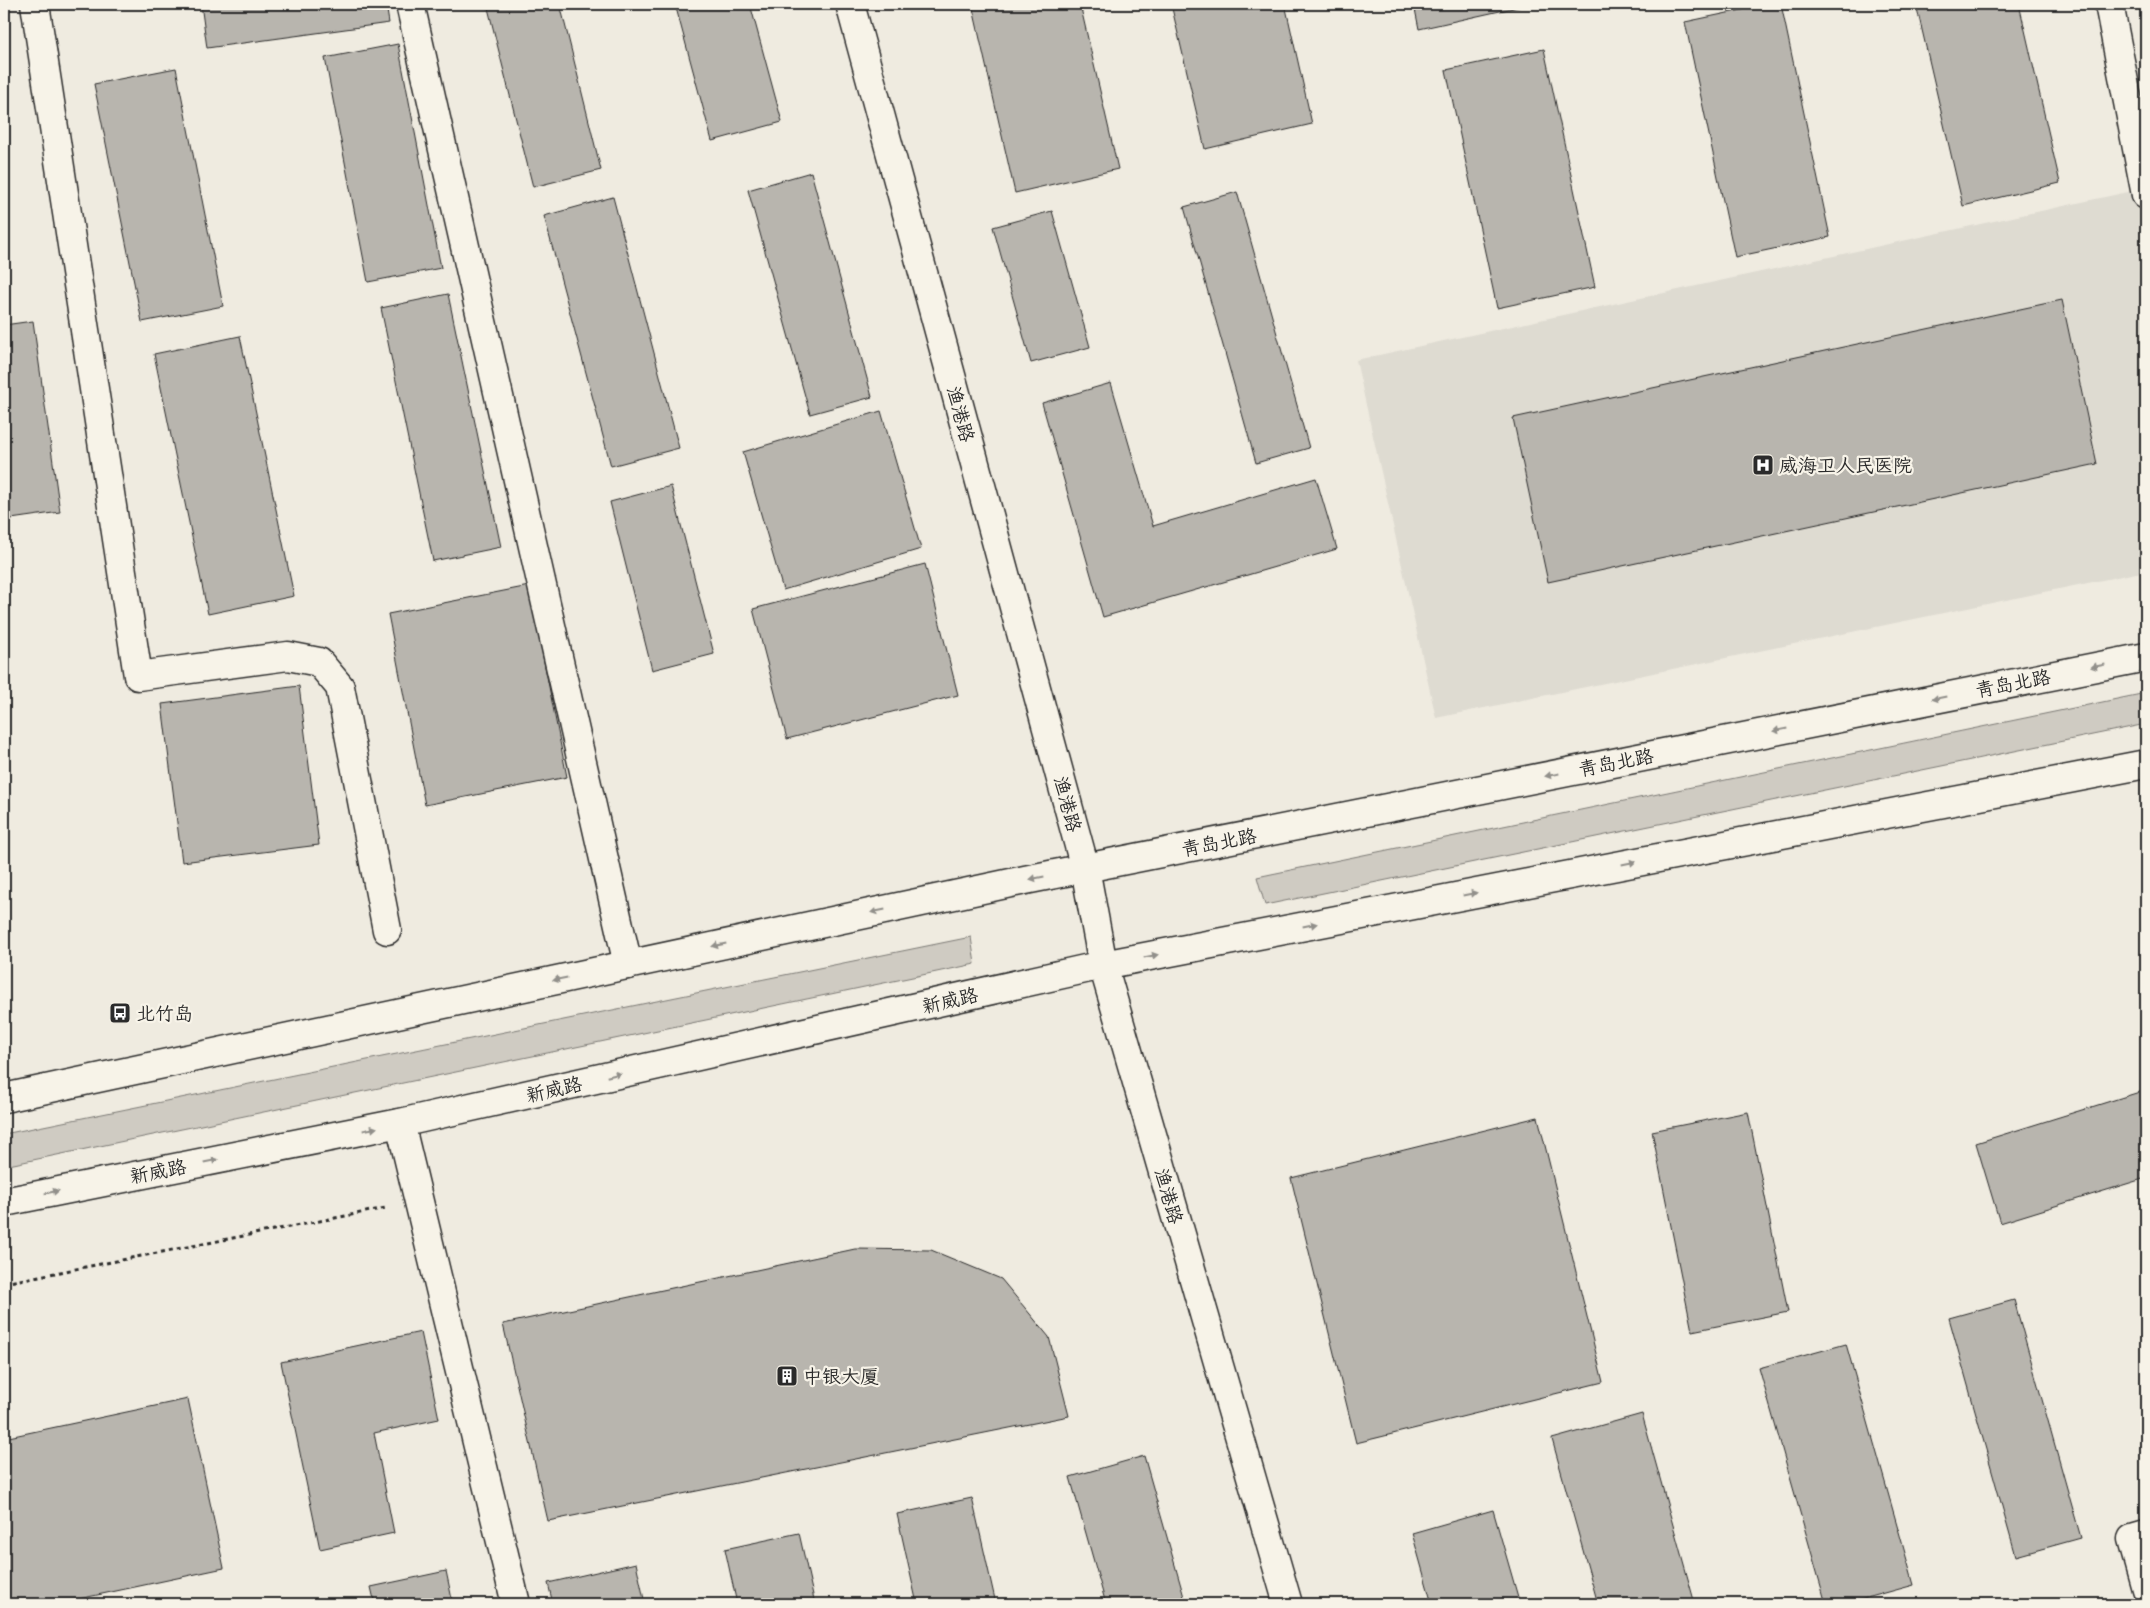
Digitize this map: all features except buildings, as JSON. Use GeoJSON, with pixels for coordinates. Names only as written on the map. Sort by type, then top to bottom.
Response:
{"type":"FeatureCollection","features":[{"type":"Feature","properties":{"kind":"main road"},"geometry":{"type":"LineString","coordinates":[[35,4],[138,676],[288,656],[319,662],[340,687],[387,930]]}},
{"type":"Feature","properties":{"kind":"main road"},"geometry":{"type":"LineString","coordinates":[[410,4],[628,965]]}},
{"type":"Feature","properties":{"kind":"main road","name":"渔港路"},"geometry":{"type":"LineString","coordinates":[[850,4],[1085,868],[1103,966],[1288,1604]]}},
{"type":"Feature","properties":{"kind":"main road"},"geometry":{"type":"LineString","coordinates":[[2109,4],[2146,195]]}},
{"type":"Feature","properties":{"kind":"main road","name":"青岛北路"},"geometry":{"type":"LineString","coordinates":[[1085,868],[2146,656]]}},
{"type":"Feature","properties":{"kind":"main road"},"geometry":{"type":"LineString","coordinates":[[1103,966],[2146,764]]}},
{"type":"Feature","properties":{"kind":"main road"},"geometry":{"type":"LineString","coordinates":[[4,1098],[1085,868]]}},
{"type":"Feature","properties":{"kind":"main road","name":"新威路"},"geometry":{"type":"LineString","coordinates":[[4,1202],[400,1123],[1103,966]]}},
{"type":"Feature","properties":{"kind":"main road"},"geometry":{"type":"LineString","coordinates":[[400,1123],[516,1604]]}},
{"type":"Feature","properties":{"kind":"main road"},"geometry":{"type":"LineString","coordinates":[[2146,1535],[2132,1539],[2146,1589]]}},
{"type":"Feature","properties":{"kind":"path"},"geometry":{"type":"LineString","coordinates":[[4,1283],[419,1202]]}},
{"type":"Feature","properties":{"kind":"shaded area","name":"威海卫人民医院"},"geometry":{"type":"Polygon","coordinates":[[[2146,188],[2146,571],[1436,718],[1356,360],[2146,188]]]}},
{"type":"Feature","properties":{"kind":"shaded area"},"geometry":{"type":"Polygon","coordinates":[[[2146,693],[2146,724],[1265,905],[1257,877],[2146,693]]]}},
{"type":"Feature","properties":{"kind":"shaded area"},"geometry":{"type":"Polygon","coordinates":[[[971,937],[975,964],[4,1166],[4,1134],[971,937]]]}},
{"type":"Feature","properties":{"kind":"place","name":"威海卫人民医院"},"geometry":{"type":"Point","coordinates":[1763,465]}},
{"type":"Feature","properties":{"kind":"place","name":"北竹岛"},"geometry":{"type":"Point","coordinates":[120,1013]}},
{"type":"Feature","properties":{"kind":"place","name":"中银大厦"},"geometry":{"type":"Point","coordinates":[787,1376]}}]}
